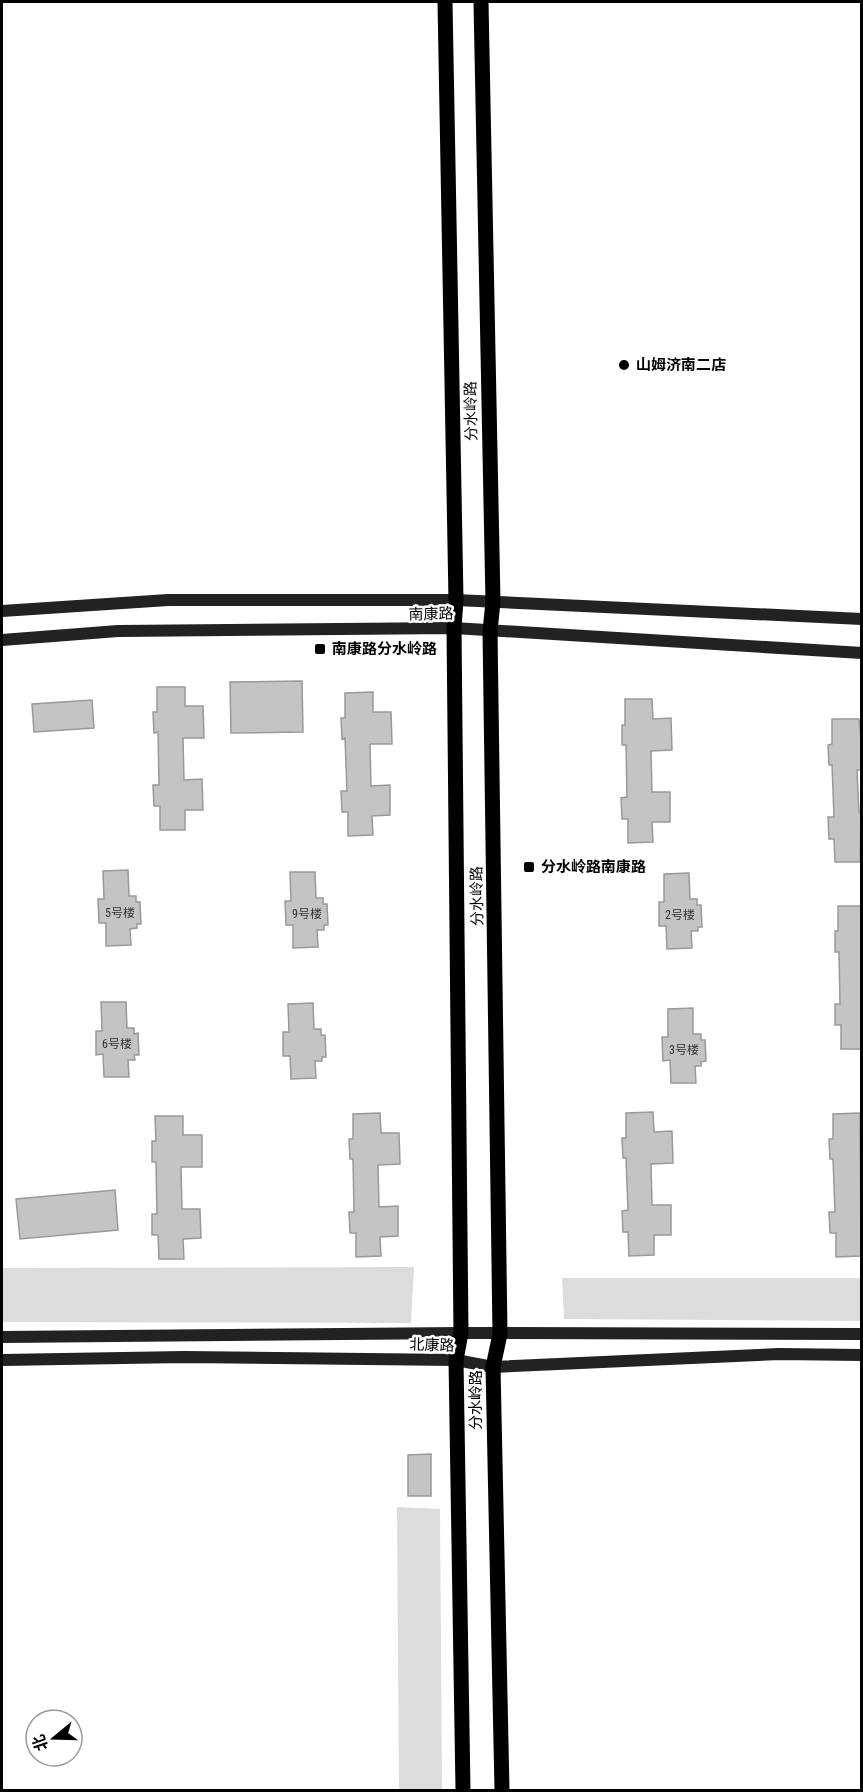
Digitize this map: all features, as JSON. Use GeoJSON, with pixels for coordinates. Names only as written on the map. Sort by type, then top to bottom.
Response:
{"type":"FeatureCollection","features":[{"type":"Feature","properties":{"kind":"main road","name":"分水岭路"},"geometry":{"type":"LineString","coordinates":[[445,2],[456,600],[454,628],[461,1333],[456,1360],[463,1791]]}},
{"type":"Feature","properties":{"kind":"main road","name":"分水岭路"},"geometry":{"type":"LineString","coordinates":[[481,2],[493,602],[490,631],[500,1334],[493,1367],[502,1791]]}},
{"type":"Feature","properties":{"kind":"street","name":"南康路"},"geometry":{"type":"LineString","coordinates":[[2,611],[168,600],[456,600],[861,619]]}},
{"type":"Feature","properties":{"kind":"street","name":"南康路"},"geometry":{"type":"LineString","coordinates":[[2,640],[118,632],[454,628],[861,653]]}},
{"type":"Feature","properties":{"kind":"street","name":"北康路"},"geometry":{"type":"LineString","coordinates":[[2,1337],[461,1333],[861,1334]]}},
{"type":"Feature","properties":{"kind":"street","name":"北康路"},"geometry":{"type":"LineString","coordinates":[[2,1360],[184,1357],[456,1360],[493,1367],[778,1354],[861,1355]]}},
{"type":"Feature","properties":{"kind":"shaded area"},"geometry":{"type":"Polygon","coordinates":[[[414,1267],[411,1323],[2,1322],[2,1268],[414,1267]]]}},
{"type":"Feature","properties":{"kind":"shaded area"},"geometry":{"type":"Polygon","coordinates":[[[562,1278],[861,1278],[861,1321],[564,1319],[562,1278]]]}},
{"type":"Feature","properties":{"kind":"shaded area"},"geometry":{"type":"Polygon","coordinates":[[[397,1507],[440,1509],[442,1790],[399,1790],[397,1507]]]}},
{"type":"Feature","properties":{"kind":"building"},"geometry":{"type":"Polygon","coordinates":[[[302,681],[303,732],[231,733],[230,682],[302,681]]]}},
{"type":"Feature","properties":{"kind":"building"},"geometry":{"type":"Polygon","coordinates":[[[157,687],[185,687],[185,706],[203,706],[204,738],[183,738],[184,780],[202,779],[203,810],[185,810],[185,830],[160,830],[160,806],[154,806],[153,785],[159,785],[158,732],[154,733],[153,712],[157,712],[157,687]]]}},
{"type":"Feature","properties":{"kind":"building"},"geometry":{"type":"Polygon","coordinates":[[[373,692],[373,712],[391,712],[392,744],[370,744],[371,786],[390,785],[390,815],[372,816],[373,835],[348,836],[348,812],[342,812],[341,791],[347,791],[345,738],[342,739],[341,718],[345,718],[345,693],[373,692]]]}},
{"type":"Feature","properties":{"kind":"building"},"geometry":{"type":"Polygon","coordinates":[[[625,699],[652,699],[653,719],[671,718],[672,750],[651,751],[652,792],[670,792],[670,822],[652,822],[653,842],[628,843],[628,819],[622,819],[621,798],[627,797],[626,745],[622,745],[625,699]]]}},
{"type":"Feature","properties":{"kind":"building"},"geometry":{"type":"Polygon","coordinates":[[[92,700],[94,728],[34,732],[32,704],[92,700]]]}},
{"type":"Feature","properties":{"kind":"building"},"geometry":{"type":"Polygon","coordinates":[[[832,719],[859,719],[861,770],[857,770],[859,812],[861,812],[860,862],[835,862],[834,839],[829,839],[828,817],[834,817],[832,765],[829,765],[828,745],[832,744],[832,719]]]}},
{"type":"Feature","properties":{"kind":"building"},"geometry":{"type":"Polygon","coordinates":[[[128,870],[129,896],[136,896],[136,902],[140,902],[141,924],[137,924],[137,928],[130,929],[131,945],[106,946],[106,923],[99,923],[98,899],[104,899],[103,871],[128,870]]]}},
{"type":"Feature","properties":{"kind":"building"},"geometry":{"type":"Polygon","coordinates":[[[290,872],[315,872],[316,898],[323,898],[323,904],[327,904],[328,925],[324,925],[324,930],[317,930],[318,947],[293,948],[293,925],[286,925],[285,901],[291,901],[290,872]]]}},
{"type":"Feature","properties":{"kind":"building"},"geometry":{"type":"Polygon","coordinates":[[[689,873],[690,899],[697,899],[697,905],[701,905],[702,927],[698,927],[698,931],[691,931],[692,948],[667,949],[666,926],[659,926],[659,902],[664,902],[664,874],[689,873]]]}},
{"type":"Feature","properties":{"kind":"building"},"geometry":{"type":"Polygon","coordinates":[[[838,906],[861,906],[861,1049],[841,1049],[841,1025],[835,1025],[835,1004],[840,1004],[839,952],[835,952],[838,906]]]}},
{"type":"Feature","properties":{"kind":"building"},"geometry":{"type":"Polygon","coordinates":[[[101,1002],[126,1002],[127,1028],[134,1028],[134,1034],[138,1033],[139,1055],[134,1055],[135,1060],[128,1060],[129,1077],[104,1077],[103,1054],[96,1055],[96,1031],[102,1031],[101,1002]]]}},
{"type":"Feature","properties":{"kind":"building"},"geometry":{"type":"Polygon","coordinates":[[[313,1003],[314,1029],[321,1029],[321,1035],[325,1035],[326,1057],[322,1057],[322,1061],[315,1061],[316,1078],[291,1079],[290,1056],[283,1056],[283,1032],[289,1032],[288,1004],[313,1003]]]}},
{"type":"Feature","properties":{"kind":"building"},"geometry":{"type":"Polygon","coordinates":[[[693,1008],[693,1034],[701,1034],[701,1040],[705,1040],[706,1061],[701,1062],[701,1066],[695,1066],[696,1083],[671,1083],[670,1060],[663,1061],[662,1037],[668,1037],[668,1009],[693,1008]]]}},
{"type":"Feature","properties":{"kind":"building"},"geometry":{"type":"Polygon","coordinates":[[[653,1112],[654,1132],[672,1131],[673,1163],[651,1164],[652,1205],[671,1205],[671,1235],[654,1235],[654,1255],[629,1256],[628,1232],[623,1232],[622,1211],[628,1210],[626,1158],[623,1158],[622,1138],[626,1138],[626,1113],[653,1112]]]}},
{"type":"Feature","properties":{"kind":"building"},"geometry":{"type":"Polygon","coordinates":[[[380,1113],[381,1133],[399,1133],[400,1164],[378,1165],[379,1207],[398,1206],[398,1236],[380,1237],[381,1256],[356,1257],[356,1233],[350,1233],[349,1212],[354,1212],[353,1159],[350,1159],[349,1139],[353,1139],[353,1114],[380,1113]]]}},
{"type":"Feature","properties":{"kind":"building"},"geometry":{"type":"Polygon","coordinates":[[[860,1113],[861,1256],[836,1257],[836,1233],[830,1233],[829,1212],[835,1212],[833,1159],[830,1159],[829,1139],[833,1139],[833,1114],[860,1113]]]}},
{"type":"Feature","properties":{"kind":"building"},"geometry":{"type":"Polygon","coordinates":[[[155,1116],[183,1116],[183,1135],[202,1135],[202,1167],[181,1167],[182,1209],[200,1209],[201,1238],[183,1239],[184,1259],[159,1259],[158,1235],[152,1235],[152,1214],[157,1214],[156,1162],[152,1162],[152,1141],[156,1141],[155,1116]]]}},
{"type":"Feature","properties":{"kind":"building"},"geometry":{"type":"Polygon","coordinates":[[[115,1190],[118,1230],[20,1239],[16,1199],[115,1190]]]}},
{"type":"Feature","properties":{"kind":"building"},"geometry":{"type":"Polygon","coordinates":[[[431,1454],[431,1496],[408,1496],[408,1455],[431,1454]]]}},
{"type":"Feature","properties":{"kind":"place","name":"山姆济南二店"},"geometry":{"type":"Point","coordinates":[624,365]}},
{"type":"Feature","properties":{"kind":"place","name":"南康路分水岭路"},"geometry":{"type":"Point","coordinates":[320,649]}},
{"type":"Feature","properties":{"kind":"place","name":"分水岭路南康路"},"geometry":{"type":"Point","coordinates":[529,867]}}]}
